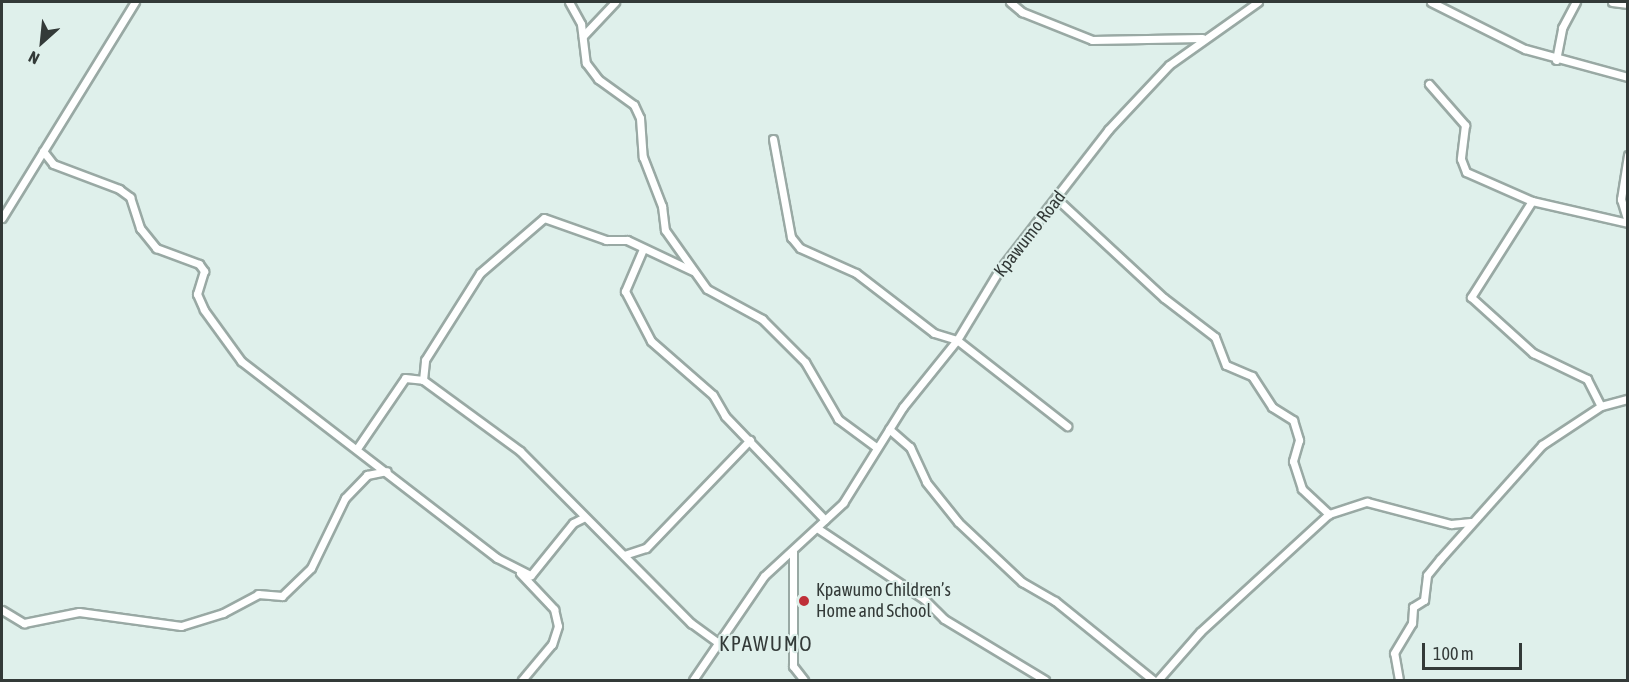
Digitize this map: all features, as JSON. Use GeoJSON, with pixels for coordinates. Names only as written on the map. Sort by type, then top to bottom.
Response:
{"type":"FeatureCollection","features":[{"type":"Feature","properties":{"kind":"street"},"geometry":{"type":"LineString","coordinates":[[2,218],[5,204],[43,151],[135,2]]}},
{"type":"Feature","properties":{"kind":"street"},"geometry":{"type":"LineString","coordinates":[[569,2],[583,36],[586,63],[598,80],[634,105],[640,118],[643,158],[662,206],[665,230],[693,271],[707,289],[762,319],[805,362],[838,418],[876,447]]}},
{"type":"Feature","properties":{"kind":"street"},"geometry":{"type":"LineString","coordinates":[[583,36],[615,2]]}},
{"type":"Feature","properties":{"kind":"street"},"geometry":{"type":"LineString","coordinates":[[1010,2],[1022,12],[1092,40],[1202,38]]}},
{"type":"Feature","properties":{"kind":"street","name":"Kpawumo Road"},"geometry":{"type":"LineString","coordinates":[[693,681],[765,576],[843,503],[876,447],[957,340],[998,272],[1128,106],[1202,38],[1258,2]]}},
{"type":"Feature","properties":{"kind":"street"},"geometry":{"type":"LineString","coordinates":[[1431,2],[1484,32],[1556,60],[1628,77]]}},
{"type":"Feature","properties":{"kind":"street"},"geometry":{"type":"LineString","coordinates":[[1556,60],[1562,28],[1575,2]]}},
{"type":"Feature","properties":{"kind":"street"},"geometry":{"type":"LineString","coordinates":[[1612,2],[1628,4]]}},
{"type":"Feature","properties":{"kind":"street"},"geometry":{"type":"LineString","coordinates":[[1429,84],[1465,125],[1461,159],[1466,172],[1532,201],[1628,222]]}},
{"type":"Feature","properties":{"kind":"street"},"geometry":{"type":"LineString","coordinates":[[773,139],[790,237],[800,248],[856,273],[934,333],[957,340],[1067,426]]}},
{"type":"Feature","properties":{"kind":"street"},"geometry":{"type":"LineString","coordinates":[[43,151],[53,164],[75,169],[130,197],[140,228],[156,248],[199,264],[204,272],[197,294],[241,361],[358,447],[520,573],[554,609],[558,626],[552,644],[522,681]]}},
{"type":"Feature","properties":{"kind":"street"},"geometry":{"type":"LineString","coordinates":[[1628,155],[1620,199],[1628,222]]}},
{"type":"Feature","properties":{"kind":"street"},"geometry":{"type":"LineString","coordinates":[[1057,199],[1164,298],[1215,337],[1226,365],[1252,376],[1272,407],[1293,420],[1299,429],[1293,461],[1302,489],[1329,514]]}},
{"type":"Feature","properties":{"kind":"street"},"geometry":{"type":"LineString","coordinates":[[1532,201],[1471,297],[1533,352],[1587,379],[1601,406]]}},
{"type":"Feature","properties":{"kind":"street"},"geometry":{"type":"LineString","coordinates":[[423,380],[425,360],[480,273],[544,218],[643,249],[693,271]]}},
{"type":"Feature","properties":{"kind":"street"},"geometry":{"type":"LineString","coordinates":[[643,249],[625,291],[638,320],[661,354],[698,380],[825,520]]}},
{"type":"Feature","properties":{"kind":"street"},"geometry":{"type":"LineString","coordinates":[[358,447],[405,378],[423,380],[520,451],[624,555],[719,643]]}},
{"type":"Feature","properties":{"kind":"street"},"geometry":{"type":"LineString","coordinates":[[1399,681],[1394,653],[1412,622],[1413,607],[1424,600],[1427,575],[1471,522],[1542,445],[1601,406],[1628,399]]}},
{"type":"Feature","properties":{"kind":"street"},"geometry":{"type":"LineString","coordinates":[[889,429],[910,447],[926,482],[966,530],[1022,582],[1055,601],[1153,681]]}},
{"type":"Feature","properties":{"kind":"street"},"geometry":{"type":"LineString","coordinates":[[624,555],[646,548],[750,440]]}},
{"type":"Feature","properties":{"kind":"street"},"geometry":{"type":"LineString","coordinates":[[2,610],[24,623],[79,612],[181,626],[223,613],[258,594],[282,596],[311,568],[345,498],[367,475],[387,471]]}},
{"type":"Feature","properties":{"kind":"street"},"geometry":{"type":"LineString","coordinates":[[1158,681],[1200,632],[1329,514],[1367,502],[1451,524],[1471,522]]}},
{"type":"Feature","properties":{"kind":"street"},"geometry":{"type":"LineString","coordinates":[[520,573],[531,575],[573,523],[585,517]]}},
{"type":"Feature","properties":{"kind":"street"},"geometry":{"type":"LineString","coordinates":[[817,528],[924,599],[944,619],[1045,681]]}},
{"type":"Feature","properties":{"kind":"street"},"geometry":{"type":"LineString","coordinates":[[793,551],[793,666],[804,681]]}},
{"type":"Feature","properties":{"kind":"place","name":"Kpawumo Children’s Home and School"},"geometry":{"type":"Point","coordinates":[804,601]}},
{"type":"Feature","properties":{"kind":"district","name":"KPAWUMO"},"geometry":{"type":"Point","coordinates":[766,643]}}]}
